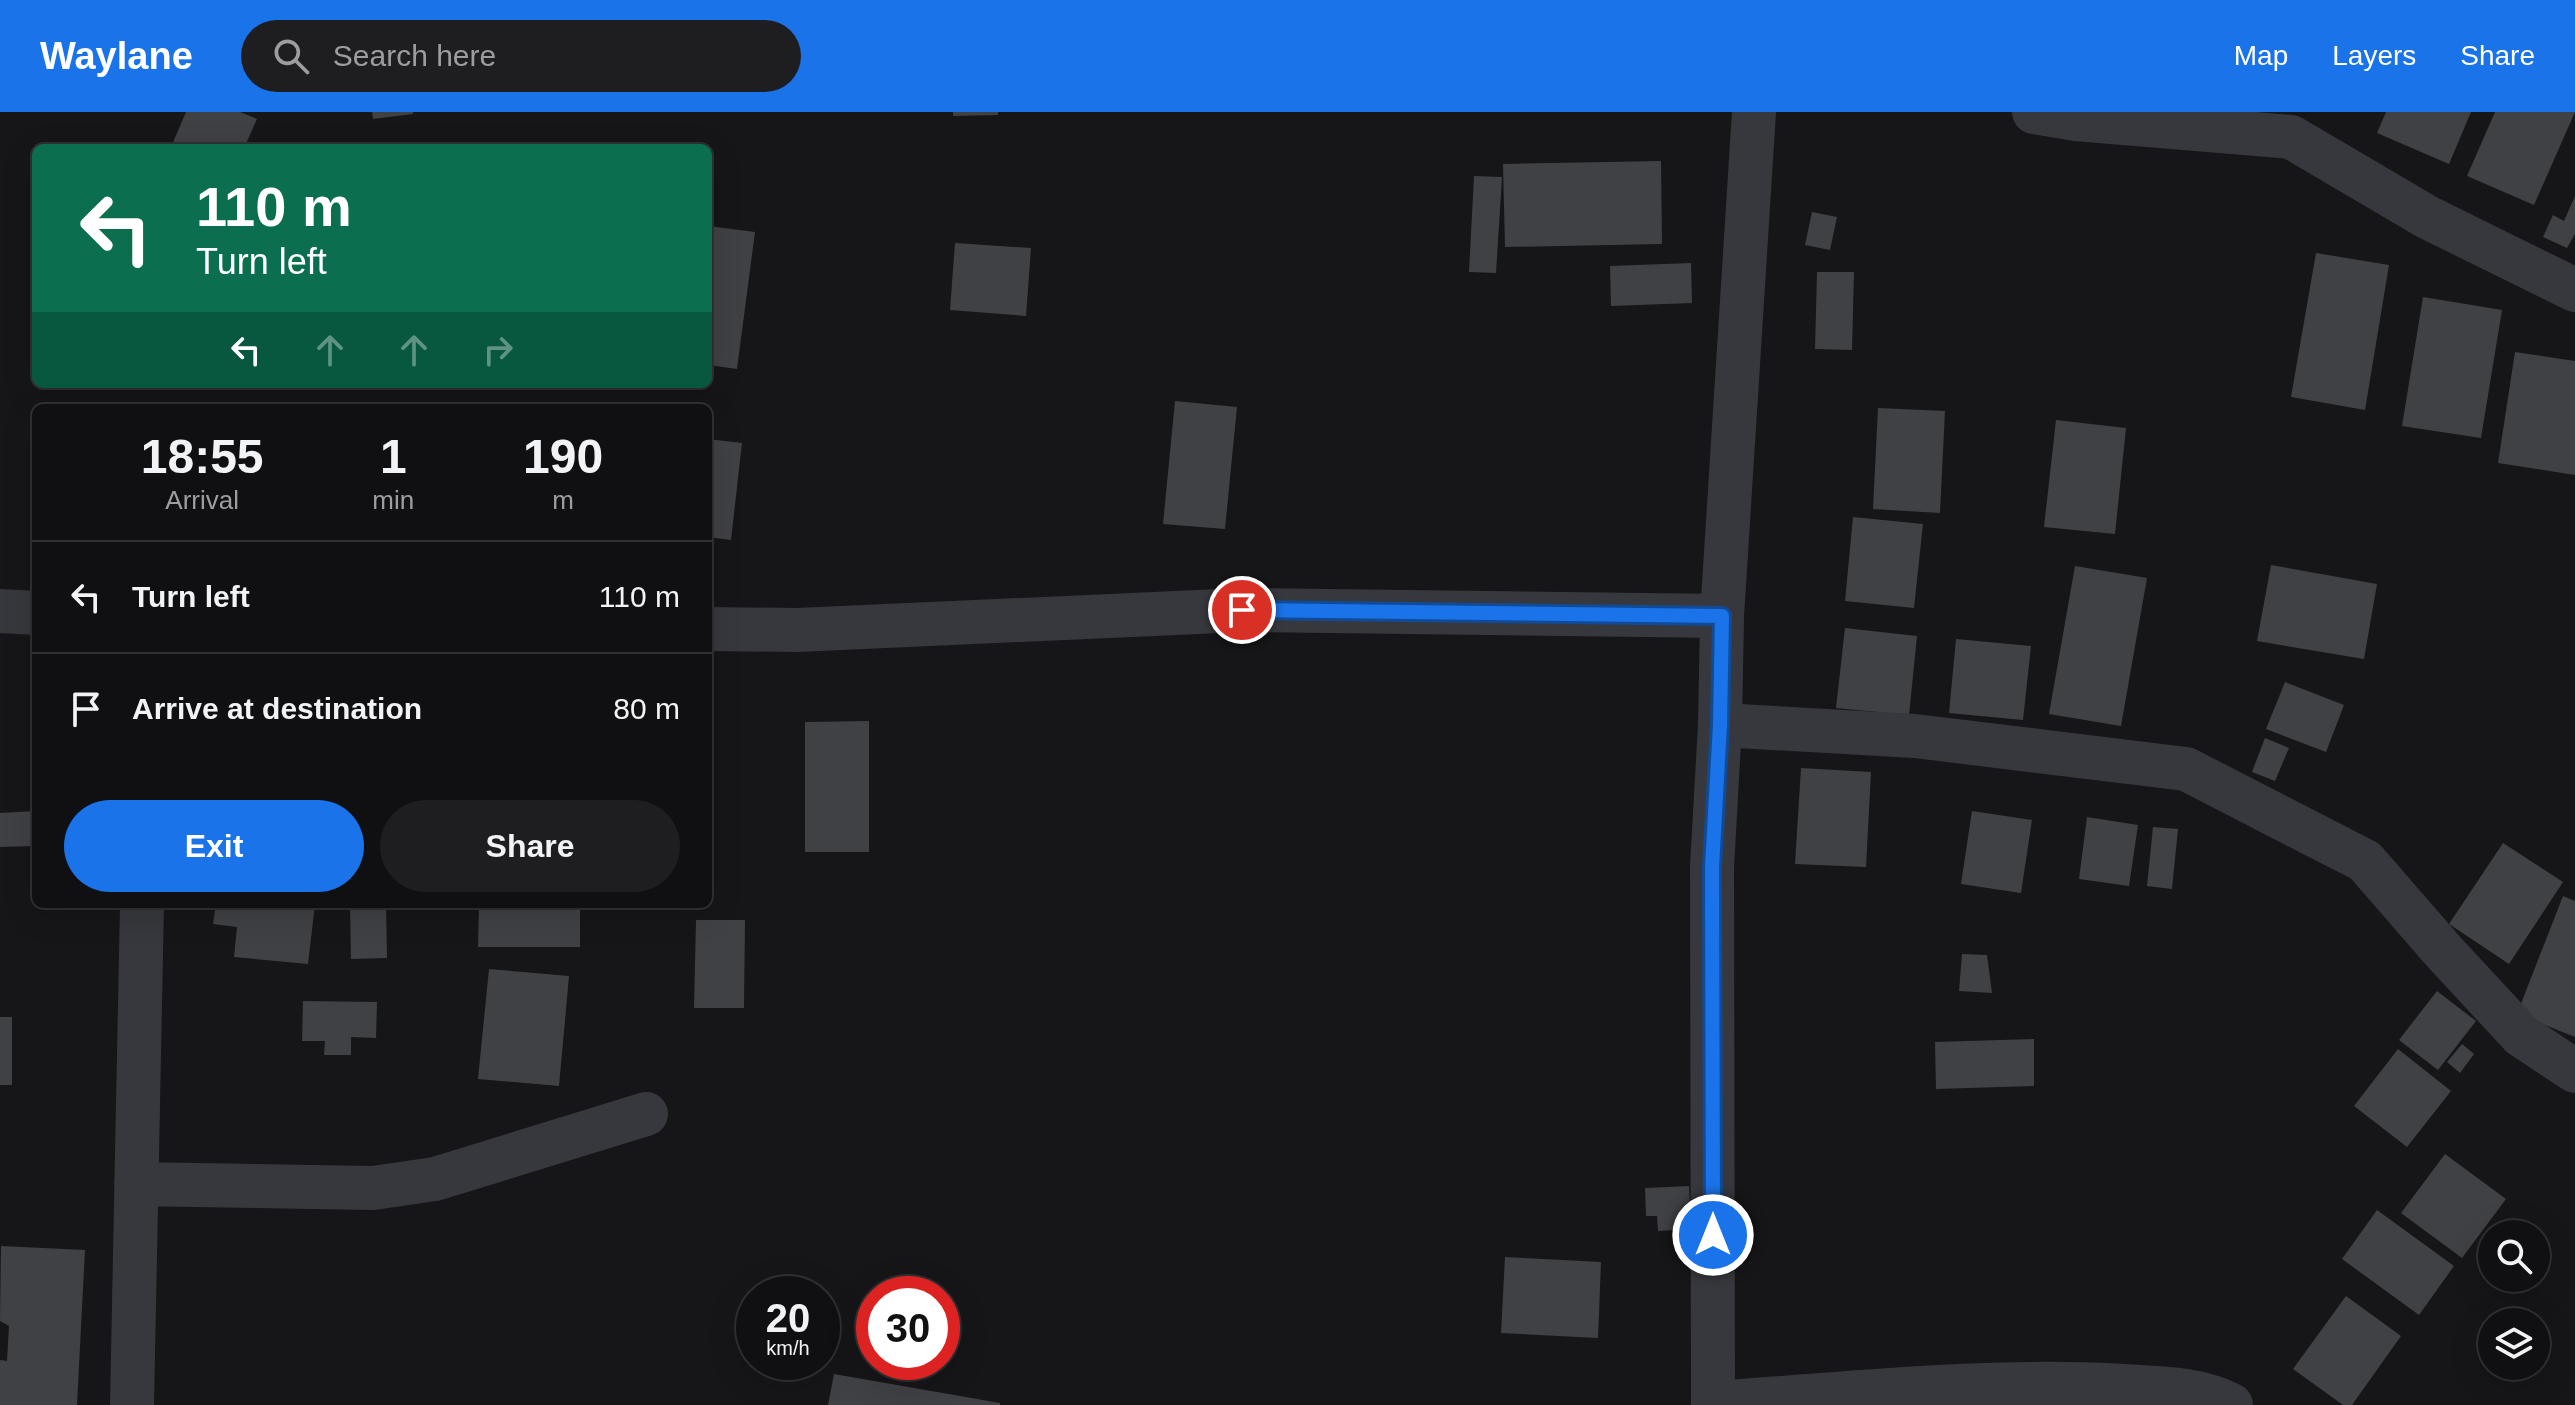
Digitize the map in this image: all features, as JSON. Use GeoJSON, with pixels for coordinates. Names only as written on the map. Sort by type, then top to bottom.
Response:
{"type":"FeatureCollection","features":[{"type":"Feature","properties":{"kind":"street"},"geometry":{"type":"LineString","coordinates":[[1754,112],[1722,616],[1712,867],[1713,1404],[2052,1382],[2166,1388],[2217,1398],[2231,1405]]}},
{"type":"Feature","properties":{"kind":"street"},"geometry":{"type":"LineString","coordinates":[[2034,112],[2076,119],[2298,125],[2427,217],[2575,290]]}},
{"type":"Feature","properties":{"kind":"street"},"geometry":{"type":"LineString","coordinates":[[712,629],[797,630],[1242,610],[1722,616]]}},
{"type":"Feature","properties":{"kind":"street"},"geometry":{"type":"LineString","coordinates":[[0,611],[32,613]]}},
{"type":"Feature","properties":{"kind":"street"},"geometry":{"type":"LineString","coordinates":[[1720,725],[1915,736],[2186,769],[2365,861],[2522,1036],[2575,1071]]}},
{"type":"Feature","properties":{"kind":"street"},"geometry":{"type":"LineString","coordinates":[[132,1405],[142,908]]}},
{"type":"Feature","properties":{"kind":"street"},"geometry":{"type":"LineString","coordinates":[[136,1184],[373,1188],[435,1179],[646,1114]]}},
{"type":"Feature","properties":{"kind":"building"},"geometry":{"type":"Polygon","coordinates":[[[186,112],[240,112],[257,119],[246,144],[172,144],[186,112]]]}},
{"type":"Feature","properties":{"kind":"building"},"geometry":{"type":"Polygon","coordinates":[[[372,112],[413,112],[413,114],[373,119],[372,112]]]}},
{"type":"Feature","properties":{"kind":"building"},"geometry":{"type":"Polygon","coordinates":[[[953,112],[998,112],[998,115],[953,116],[953,112]]]}},
{"type":"Feature","properties":{"kind":"building"},"geometry":{"type":"Polygon","coordinates":[[[2386,112],[2471,112],[2449,164],[2377,133],[2386,112]]]}},
{"type":"Feature","properties":{"kind":"building"},"geometry":{"type":"Polygon","coordinates":[[[2495,112],[2575,112],[2534,205],[2467,176],[2495,112]]]}},
{"type":"Feature","properties":{"kind":"building"},"geometry":{"type":"Polygon","coordinates":[[[1661,161],[1662,244],[1505,247],[1503,164],[1661,161]]]}},
{"type":"Feature","properties":{"kind":"building"},"geometry":{"type":"Polygon","coordinates":[[[1474,176],[1502,177],[1496,273],[1469,272],[1474,176]]]}},
{"type":"Feature","properties":{"kind":"building"},"geometry":{"type":"Polygon","coordinates":[[[2575,196],[2575,234],[2567,248],[2543,237],[2553,215],[2564,221],[2575,196]]]}},
{"type":"Feature","properties":{"kind":"building"},"geometry":{"type":"Polygon","coordinates":[[[1812,212],[1837,217],[1830,250],[1805,245],[1812,212]]]}},
{"type":"Feature","properties":{"kind":"building"},"geometry":{"type":"Polygon","coordinates":[[[712,227],[755,232],[737,369],[712,366],[712,227]]]}},
{"type":"Feature","properties":{"kind":"building"},"geometry":{"type":"Polygon","coordinates":[[[955,243],[1031,248],[1026,316],[950,310],[955,243]]]}},
{"type":"Feature","properties":{"kind":"building"},"geometry":{"type":"Polygon","coordinates":[[[2316,253],[2389,265],[2365,410],[2291,397],[2316,253]]]}},
{"type":"Feature","properties":{"kind":"building"},"geometry":{"type":"Polygon","coordinates":[[[1691,263],[1692,303],[1611,306],[1610,266],[1691,263]]]}},
{"type":"Feature","properties":{"kind":"building"},"geometry":{"type":"Polygon","coordinates":[[[1817,272],[1854,272],[1852,350],[1815,349],[1817,272]]]}},
{"type":"Feature","properties":{"kind":"building"},"geometry":{"type":"Polygon","coordinates":[[[2423,297],[2502,310],[2481,438],[2402,426],[2423,297]]]}},
{"type":"Feature","properties":{"kind":"building"},"geometry":{"type":"Polygon","coordinates":[[[2515,352],[2575,361],[2575,475],[2498,463],[2515,352]]]}},
{"type":"Feature","properties":{"kind":"building"},"geometry":{"type":"Polygon","coordinates":[[[1175,401],[1237,407],[1225,529],[1163,524],[1175,401]]]}},
{"type":"Feature","properties":{"kind":"building"},"geometry":{"type":"Polygon","coordinates":[[[1878,408],[1945,411],[1940,513],[1873,509],[1878,408]]]}},
{"type":"Feature","properties":{"kind":"building"},"geometry":{"type":"Polygon","coordinates":[[[2056,420],[2126,428],[2115,534],[2044,527],[2056,420]]]}},
{"type":"Feature","properties":{"kind":"building"},"geometry":{"type":"Polygon","coordinates":[[[712,439],[742,443],[731,540],[712,538],[712,439]]]}},
{"type":"Feature","properties":{"kind":"building"},"geometry":{"type":"Polygon","coordinates":[[[1853,517],[1923,524],[1914,608],[1845,601],[1853,517]]]}},
{"type":"Feature","properties":{"kind":"building"},"geometry":{"type":"Polygon","coordinates":[[[2271,565],[2377,584],[2364,659],[2257,641],[2271,565]]]}},
{"type":"Feature","properties":{"kind":"building"},"geometry":{"type":"Polygon","coordinates":[[[2075,566],[2147,578],[2121,726],[2049,714],[2075,566]]]}},
{"type":"Feature","properties":{"kind":"building"},"geometry":{"type":"Polygon","coordinates":[[[1845,628],[1917,636],[1909,715],[1836,708],[1845,628]]]}},
{"type":"Feature","properties":{"kind":"building"},"geometry":{"type":"Polygon","coordinates":[[[1956,639],[2031,646],[2023,720],[1949,713],[1956,639]]]}},
{"type":"Feature","properties":{"kind":"building"},"geometry":{"type":"Polygon","coordinates":[[[2285,682],[2344,705],[2326,752],[2266,729],[2285,682]]]}},
{"type":"Feature","properties":{"kind":"building"},"geometry":{"type":"Polygon","coordinates":[[[869,721],[869,852],[805,852],[805,722],[869,721]]]}},
{"type":"Feature","properties":{"kind":"building"},"geometry":{"type":"Polygon","coordinates":[[[2265,738],[2289,748],[2275,781],[2252,772],[2265,738]]]}},
{"type":"Feature","properties":{"kind":"building"},"geometry":{"type":"Polygon","coordinates":[[[1801,768],[1871,772],[1866,867],[1795,864],[1801,768]]]}},
{"type":"Feature","properties":{"kind":"building"},"geometry":{"type":"Polygon","coordinates":[[[32,811],[32,846],[0,847],[0,813],[32,811]]]}},
{"type":"Feature","properties":{"kind":"building"},"geometry":{"type":"Polygon","coordinates":[[[1972,811],[2032,820],[2021,893],[1961,884],[1972,811]]]}},
{"type":"Feature","properties":{"kind":"building"},"geometry":{"type":"Polygon","coordinates":[[[2087,817],[2138,825],[2129,886],[2079,879],[2087,817]]]}},
{"type":"Feature","properties":{"kind":"building"},"geometry":{"type":"Polygon","coordinates":[[[2153,827],[2178,829],[2172,889],[2147,886],[2153,827]]]}},
{"type":"Feature","properties":{"kind":"building"},"geometry":{"type":"Polygon","coordinates":[[[2503,843],[2563,882],[2509,964],[2449,924],[2503,843]]]}},
{"type":"Feature","properties":{"kind":"building"},"geometry":{"type":"Polygon","coordinates":[[[2563,896],[2575,901],[2575,1037],[2517,1014],[2563,896]]]}},
{"type":"Feature","properties":{"kind":"building"},"geometry":{"type":"Polygon","coordinates":[[[215,908],[315,908],[308,964],[234,957],[237,927],[213,924],[215,908]]]}},
{"type":"Feature","properties":{"kind":"building"},"geometry":{"type":"Polygon","coordinates":[[[350,908],[386,908],[387,958],[351,959],[350,908]]]}},
{"type":"Feature","properties":{"kind":"building"},"geometry":{"type":"Polygon","coordinates":[[[479,908],[580,908],[580,947],[478,947],[479,908]]]}},
{"type":"Feature","properties":{"kind":"building"},"geometry":{"type":"Polygon","coordinates":[[[696,920],[745,920],[744,1008],[694,1008],[696,920]]]}},
{"type":"Feature","properties":{"kind":"building"},"geometry":{"type":"Polygon","coordinates":[[[1962,954],[1987,955],[1992,993],[1959,991],[1962,954]]]}},
{"type":"Feature","properties":{"kind":"building"},"geometry":{"type":"Polygon","coordinates":[[[489,969],[569,976],[559,1086],[478,1079],[489,969]]]}},
{"type":"Feature","properties":{"kind":"building"},"geometry":{"type":"Polygon","coordinates":[[[2437,991],[2476,1021],[2438,1070],[2399,1040],[2437,991]]]}},
{"type":"Feature","properties":{"kind":"building"},"geometry":{"type":"Polygon","coordinates":[[[303,1001],[377,1002],[376,1038],[351,1037],[351,1055],[324,1055],[325,1041],[302,1041],[303,1001]]]}},
{"type":"Feature","properties":{"kind":"building"},"geometry":{"type":"Polygon","coordinates":[[[0,1017],[12,1017],[12,1085],[0,1085],[0,1017]]]}},
{"type":"Feature","properties":{"kind":"building"},"geometry":{"type":"Polygon","coordinates":[[[2034,1039],[2034,1086],[1936,1089],[1935,1042],[2034,1039]]]}},
{"type":"Feature","properties":{"kind":"building"},"geometry":{"type":"Polygon","coordinates":[[[2462,1044],[2474,1054],[2460,1073],[2447,1062],[2462,1044]]]}},
{"type":"Feature","properties":{"kind":"building"},"geometry":{"type":"Polygon","coordinates":[[[2398,1049],[2451,1091],[2407,1147],[2354,1106],[2398,1049]]]}},
{"type":"Feature","properties":{"kind":"building"},"geometry":{"type":"Polygon","coordinates":[[[2445,1154],[2506,1199],[2490,1220],[2478,1220],[2478,1237],[2462,1258],[2401,1213],[2445,1154]]]}},
{"type":"Feature","properties":{"kind":"building"},"geometry":{"type":"Polygon","coordinates":[[[1689,1186],[1691,1229],[1658,1231],[1657,1216],[1646,1216],[1645,1188],[1689,1186]]]}},
{"type":"Feature","properties":{"kind":"building"},"geometry":{"type":"Polygon","coordinates":[[[2377,1210],[2454,1266],[2419,1315],[2342,1259],[2377,1210]]]}},
{"type":"Feature","properties":{"kind":"building"},"geometry":{"type":"Polygon","coordinates":[[[1,1246],[85,1250],[77,1405],[0,1405],[0,1360],[7,1361],[9,1326],[0,1321],[1,1246]]]}},
{"type":"Feature","properties":{"kind":"building"},"geometry":{"type":"Polygon","coordinates":[[[1505,1257],[1601,1262],[1598,1338],[1501,1333],[1505,1257]]]}},
{"type":"Feature","properties":{"kind":"building"},"geometry":{"type":"Polygon","coordinates":[[[2346,1296],[2401,1336],[2352,1405],[2343,1405],[2293,1369],[2346,1296]]]}},
{"type":"Feature","properties":{"kind":"building"},"geometry":{"type":"Polygon","coordinates":[[[840,1375],[1000,1403],[1000,1405],[828,1405],[833,1380],[840,1380],[840,1375]]]}},
{"type":"Feature","properties":{"kind":"route"},"geometry":{"type":"LineString","coordinates":[[1242,610],[1722,616],[1712,867],[1713,1235]]}}]}
